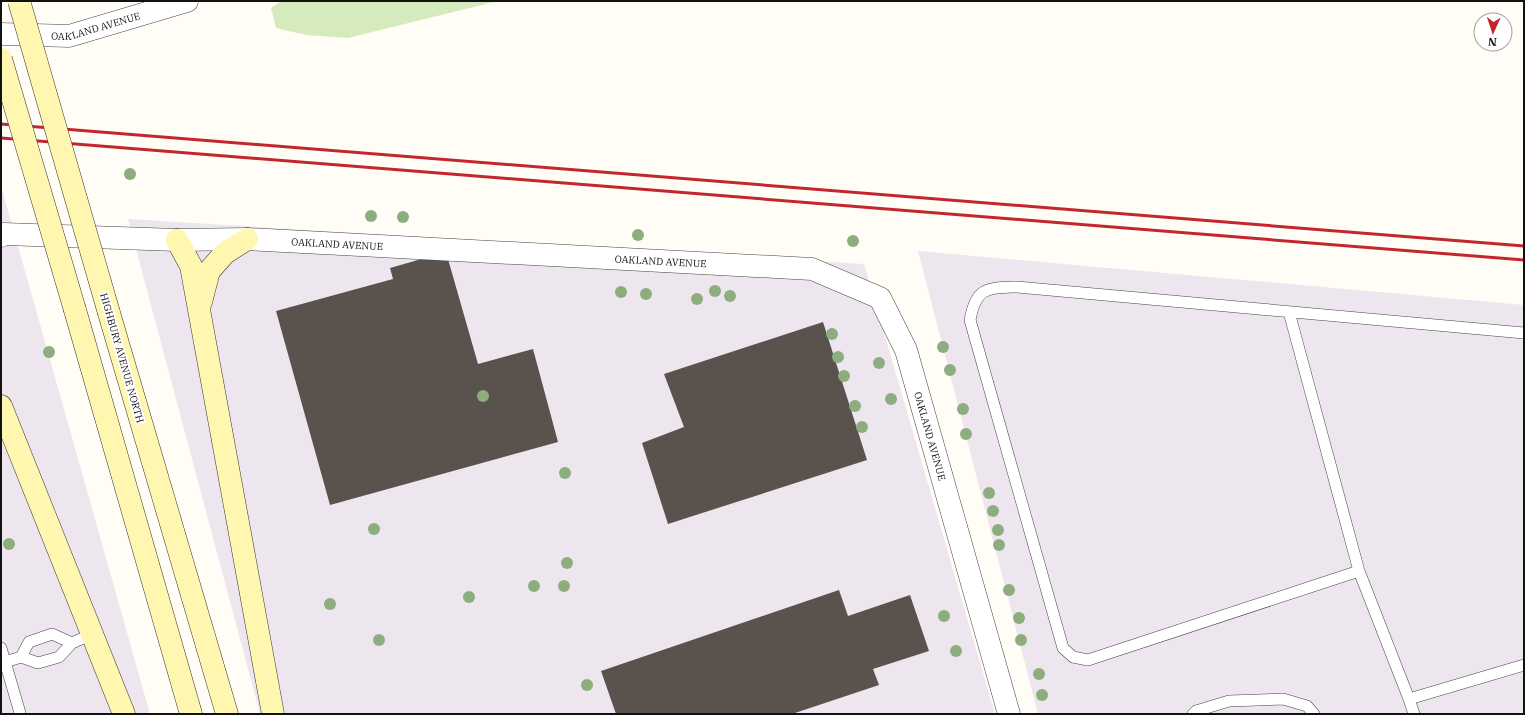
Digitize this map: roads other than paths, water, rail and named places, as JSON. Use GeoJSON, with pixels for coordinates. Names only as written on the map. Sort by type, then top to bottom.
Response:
{"type":"FeatureCollection","features":[{"type":"Feature","properties":{"kind":"main road","name":"HIGHBURY AVENUE NORTH"},"geometry":{"type":"LineString","coordinates":[[19,1],[227,714]]}},
{"type":"Feature","properties":{"kind":"main road"},"geometry":{"type":"LineString","coordinates":[[1,59],[191,714]]}},
{"type":"Feature","properties":{"kind":"main road"},"geometry":{"type":"LineString","coordinates":[[199,309],[209,271],[225,253],[247,239]]}},
{"type":"Feature","properties":{"kind":"main road"},"geometry":{"type":"LineString","coordinates":[[177,240],[192,266],[273,714]]}},
{"type":"Feature","properties":{"kind":"main road"},"geometry":{"type":"LineString","coordinates":[[1,406],[124,714]]}},
{"type":"Feature","properties":{"kind":"street","name":"OAKLAND AVENUE"},"geometry":{"type":"LineString","coordinates":[[1,34],[69,36],[179,2]]}},
{"type":"Feature","properties":{"kind":"street","name":"OAKLAND AVENUE"},"geometry":{"type":"LineString","coordinates":[[1,236],[4,234],[177,240],[247,239],[812,268],[880,298],[906,350],[1009,714]]}},
{"type":"Feature","properties":{"kind":"lane"},"geometry":{"type":"LineString","coordinates":[[1359,571],[1106,655],[1088,660],[1073,657],[1063,648],[970,320],[973,304],[982,292],[990,288],[1017,287],[1524,333]]}},
{"type":"Feature","properties":{"kind":"lane"},"geometry":{"type":"LineString","coordinates":[[1289,312],[1359,571],[1414,714]]}},
{"type":"Feature","properties":{"kind":"lane"},"geometry":{"type":"LineString","coordinates":[[21,657],[29,642],[52,634],[72,643]]}},
{"type":"Feature","properties":{"kind":"lane"},"geometry":{"type":"LineString","coordinates":[[5,662],[21,657],[38,663],[59,657],[72,643],[92,634]]}},
{"type":"Feature","properties":{"kind":"lane"},"geometry":{"type":"LineString","coordinates":[[1,648],[19,714]]}},
{"type":"Feature","properties":{"kind":"lane"},"geometry":{"type":"LineString","coordinates":[[1409,699],[1524,665]]}},
{"type":"Feature","properties":{"kind":"lane"},"geometry":{"type":"LineString","coordinates":[[1193,714],[1196,711],[1229,701],[1265,699],[1284,699],[1307,706],[1314,714]]}},
{"type":"Feature","properties":{"kind":"railway"},"geometry":{"type":"LineString","coordinates":[[1,124],[1524,246]]}},
{"type":"Feature","properties":{"kind":"railway"},"geometry":{"type":"LineString","coordinates":[[1,138],[1524,260]]}}]}
